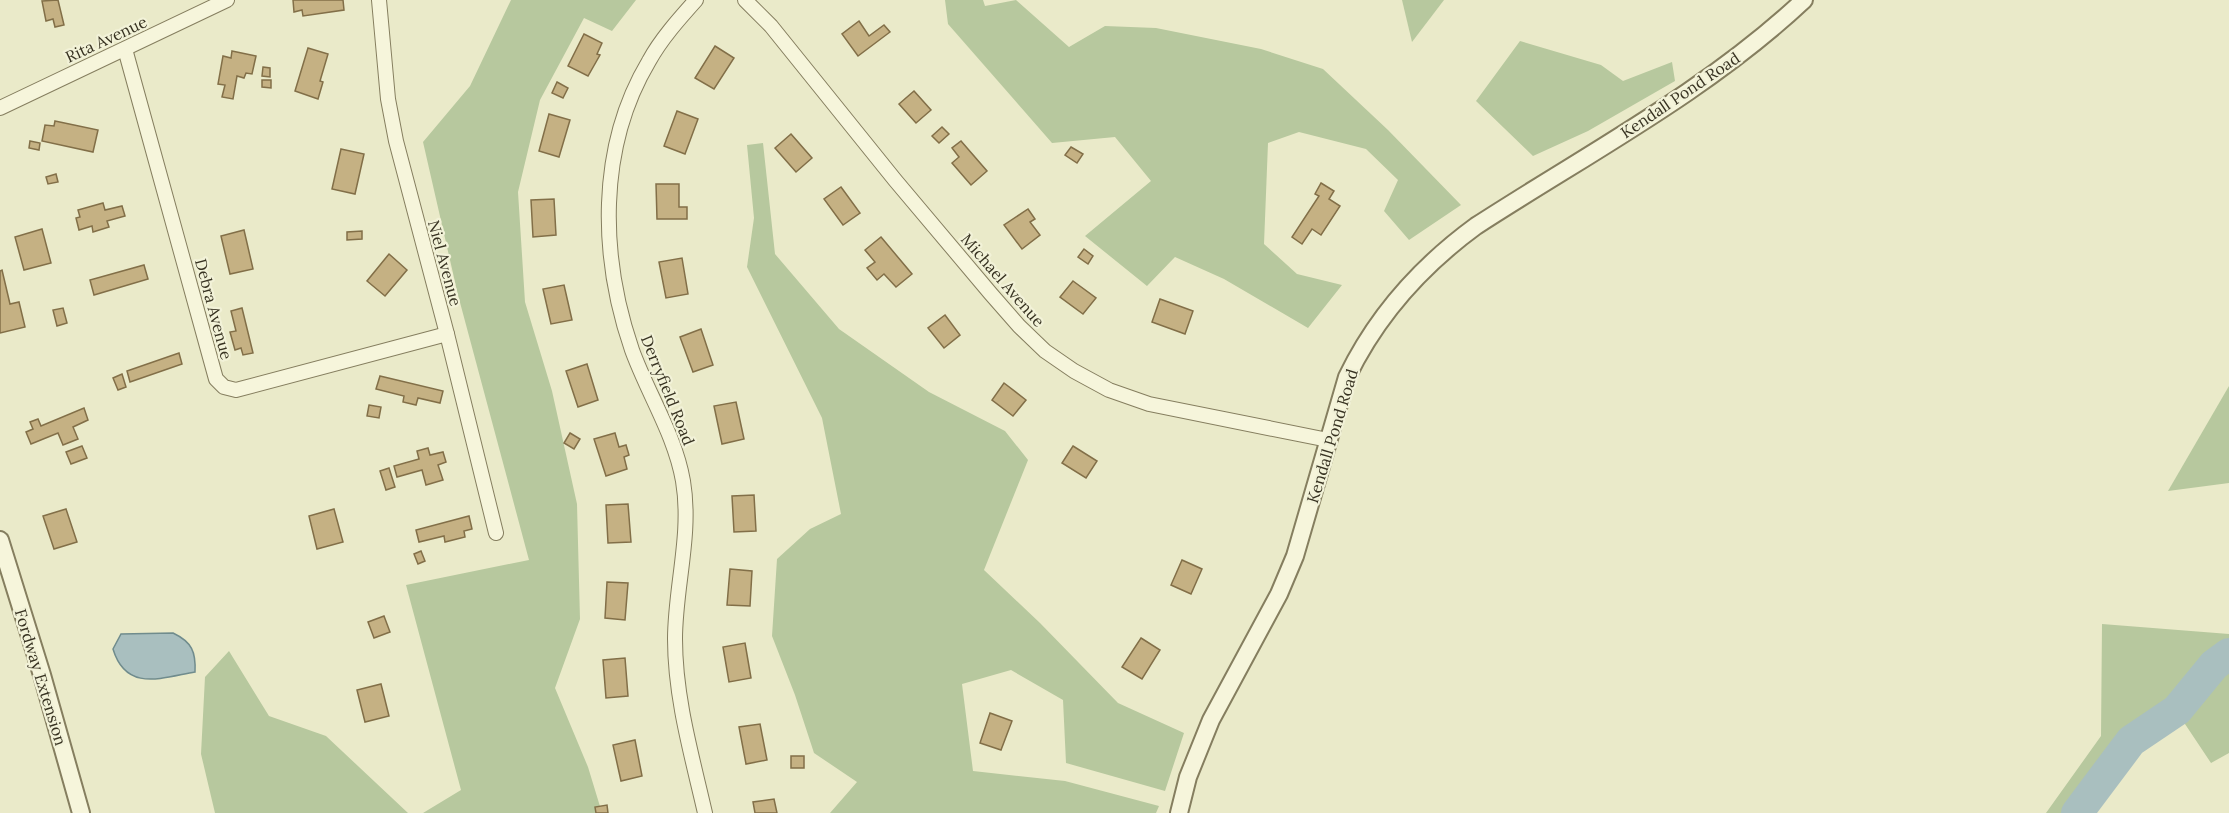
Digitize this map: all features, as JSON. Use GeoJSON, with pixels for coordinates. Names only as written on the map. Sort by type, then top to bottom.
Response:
{"type":"FeatureCollection","features":[{"type":"Feature","properties":{"kind":"street","name":"Rita Avenue"},"geometry":{"type":"LineString","coordinates":[[0,108],[227,0]]}},
{"type":"Feature","properties":{"kind":"street","name":"Niel Avenue"},"geometry":{"type":"LineString","coordinates":[[379,0],[388,99],[396,141],[496,533]]}},
{"type":"Feature","properties":{"kind":"street","name":"Derryfield Road"},"geometry":{"type":"LineString","coordinates":[[696,0],[660,44],[637,83],[618,137],[609,189],[609,218],[612,267],[625,326],[633,352],[669,435],[683,482],[684,540],[676,619],[676,662],[686,727],[705,813]]}},
{"type":"Feature","properties":{"kind":"street","name":"Michael Avenue"},"geometry":{"type":"LineString","coordinates":[[745,0],[771,26],[895,180],[1005,310],[1045,351],[1074,371],[1109,390],[1149,404],[1328,440]]}},
{"type":"Feature","properties":{"kind":"street","name":"Kendall Pond Road"},"geometry":{"type":"LineString","coordinates":[[1179,813],[1188,777],[1211,720],[1279,594],[1295,556],[1347,377],[1361,349],[1399,294],[1447,247],[1476,226],[1690,91],[1741,54],[1804,0]]}},
{"type":"Feature","properties":{"kind":"street","name":"Debra Avenue"},"geometry":{"type":"LineString","coordinates":[[124,49],[216,379],[224,387],[236,390],[447,334]]}},
{"type":"Feature","properties":{"kind":"street","name":"Fordway Extension"},"geometry":{"type":"LineString","coordinates":[[0,540],[42,675],[81,813]]}},
{"type":"Feature","properties":{"kind":"green space"},"geometry":{"type":"Polygon","coordinates":[[[511,0],[636,0],[612,31],[584,18],[540,100],[518,192],[525,302],[552,391],[577,504],[580,619],[555,688],[588,767],[602,813],[423,813],[461,790],[406,585],[529,560],[458,295],[423,142],[470,86],[511,0]]]}},
{"type":"Feature","properties":{"kind":"green space"},"geometry":{"type":"Polygon","coordinates":[[[945,0],[983,0],[985,6],[1016,0],[1069,47],[1105,26],[1156,28],[1261,49],[1323,69],[1388,130],[1461,205],[1409,240],[1384,211],[1398,180],[1366,149],[1299,132],[1268,143],[1264,244],[1297,274],[1342,285],[1308,328],[1224,279],[1175,257],[1147,286],[1085,236],[1151,181],[1115,137],[1052,143],[948,24],[945,0]]]}},
{"type":"Feature","properties":{"kind":"green space"},"geometry":{"type":"Polygon","coordinates":[[[1402,0],[1444,0],[1412,42],[1402,0]]]}},
{"type":"Feature","properties":{"kind":"green space"},"geometry":{"type":"Polygon","coordinates":[[[1520,41],[1601,65],[1623,81],[1672,62],[1675,81],[1588,131],[1533,156],[1476,101],[1520,41]]]}},
{"type":"Feature","properties":{"kind":"green space"},"geometry":{"type":"Polygon","coordinates":[[[763,143],[775,254],[839,329],[929,392],[1005,431],[1028,460],[984,570],[1040,623],[1118,703],[1184,733],[1165,791],[1066,763],[1063,700],[1011,670],[962,684],[973,771],[1065,781],[1159,806],[1156,813],[830,813],[857,782],[814,753],[772,636],[777,559],[810,529],[841,514],[822,418],[747,267],[754,218],[747,145],[763,143]]]}},
{"type":"Feature","properties":{"kind":"green space"},"geometry":{"type":"Polygon","coordinates":[[[2229,386],[2229,483],[2168,491],[2229,386]]]}},
{"type":"Feature","properties":{"kind":"green space"},"geometry":{"type":"Polygon","coordinates":[[[2102,624],[2229,634],[2229,753],[2211,763],[2169,700],[2126,735],[2071,813],[2046,813],[2101,736],[2102,624]]]}},
{"type":"Feature","properties":{"kind":"green space"},"geometry":{"type":"Polygon","coordinates":[[[229,651],[269,716],[326,736],[408,813],[215,813],[201,754],[205,677],[229,651]]]}},
{"type":"Feature","properties":{"kind":"shaded area"},"geometry":{"type":"Polygon","coordinates":[[[173,633],[185,640],[192,648],[195,672],[158,679],[136,677],[127,672],[119,663],[113,649],[121,634],[173,633]]]}},
{"type":"Feature","properties":{"kind":"building"},"geometry":{"type":"Polygon","coordinates":[[[58,0],[64,25],[55,27],[53,19],[46,21],[42,1],[58,0]]]}},
{"type":"Feature","properties":{"kind":"building"},"geometry":{"type":"Polygon","coordinates":[[[293,0],[343,0],[344,10],[303,16],[302,10],[294,12],[293,0]]]}},
{"type":"Feature","properties":{"kind":"building"},"geometry":{"type":"Polygon","coordinates":[[[859,21],[869,36],[884,25],[890,32],[858,56],[842,34],[859,21]]]}},
{"type":"Feature","properties":{"kind":"building"},"geometry":{"type":"Polygon","coordinates":[[[584,34],[602,43],[597,54],[600,55],[588,76],[568,66],[584,34]]]}},
{"type":"Feature","properties":{"kind":"building"},"geometry":{"type":"Polygon","coordinates":[[[715,46],[734,58],[714,89],[695,78],[715,46]]]}},
{"type":"Feature","properties":{"kind":"building"},"geometry":{"type":"Polygon","coordinates":[[[308,48],[328,54],[320,81],[323,82],[318,99],[295,91],[308,48]]]}},
{"type":"Feature","properties":{"kind":"building"},"geometry":{"type":"Polygon","coordinates":[[[232,51],[256,56],[252,74],[246,73],[244,78],[237,76],[233,99],[222,97],[225,85],[218,84],[223,56],[231,58],[232,51]]]}},
{"type":"Feature","properties":{"kind":"building"},"geometry":{"type":"Polygon","coordinates":[[[263,67],[270,68],[270,77],[262,76],[263,67]]]}},
{"type":"Feature","properties":{"kind":"building"},"geometry":{"type":"Polygon","coordinates":[[[262,80],[271,80],[271,88],[262,87],[262,80]]]}},
{"type":"Feature","properties":{"kind":"building"},"geometry":{"type":"Polygon","coordinates":[[[557,82],[568,88],[563,98],[552,93],[557,82]]]}},
{"type":"Feature","properties":{"kind":"building"},"geometry":{"type":"Polygon","coordinates":[[[914,91],[931,110],[916,123],[899,104],[914,91]]]}},
{"type":"Feature","properties":{"kind":"building"},"geometry":{"type":"Polygon","coordinates":[[[677,111],[698,119],[685,154],[664,146],[677,111]]]}},
{"type":"Feature","properties":{"kind":"building"},"geometry":{"type":"Polygon","coordinates":[[[549,114],[570,120],[559,157],[539,151],[549,114]]]}},
{"type":"Feature","properties":{"kind":"building"},"geometry":{"type":"Polygon","coordinates":[[[55,121],[98,130],[93,152],[42,141],[45,125],[54,126],[55,121]]]}},
{"type":"Feature","properties":{"kind":"building"},"geometry":{"type":"Polygon","coordinates":[[[942,127],[949,134],[939,143],[932,136],[942,127]]]}},
{"type":"Feature","properties":{"kind":"building"},"geometry":{"type":"Polygon","coordinates":[[[791,134],[812,158],[796,172],[775,148],[791,134]]]}},
{"type":"Feature","properties":{"kind":"building"},"geometry":{"type":"Polygon","coordinates":[[[30,141],[40,143],[39,150],[29,148],[30,141]]]}},
{"type":"Feature","properties":{"kind":"building"},"geometry":{"type":"Polygon","coordinates":[[[961,141],[987,171],[971,185],[952,163],[959,157],[952,148],[961,141]]]}},
{"type":"Feature","properties":{"kind":"building"},"geometry":{"type":"Polygon","coordinates":[[[1071,147],[1083,154],[1077,163],[1065,155],[1071,147]]]}},
{"type":"Feature","properties":{"kind":"building"},"geometry":{"type":"Polygon","coordinates":[[[341,149],[364,154],[355,194],[332,189],[341,149]]]}},
{"type":"Feature","properties":{"kind":"building"},"geometry":{"type":"Polygon","coordinates":[[[56,174],[58,182],[48,184],[46,177],[56,174]]]}},
{"type":"Feature","properties":{"kind":"building"},"geometry":{"type":"Polygon","coordinates":[[[1321,183],[1334,191],[1329,199],[1340,206],[1321,235],[1312,229],[1302,244],[1292,237],[1319,196],[1315,194],[1321,183]]]}},
{"type":"Feature","properties":{"kind":"building"},"geometry":{"type":"Polygon","coordinates":[[[656,184],[679,184],[679,207],[687,207],[687,219],[657,219],[656,184]]]}},
{"type":"Feature","properties":{"kind":"building"},"geometry":{"type":"Polygon","coordinates":[[[841,187],[860,213],[843,225],[824,199],[841,187]]]}},
{"type":"Feature","properties":{"kind":"building"},"geometry":{"type":"Polygon","coordinates":[[[554,199],[556,235],[533,237],[531,200],[554,199]]]}},
{"type":"Feature","properties":{"kind":"building"},"geometry":{"type":"Polygon","coordinates":[[[103,203],[105,210],[122,206],[125,216],[107,221],[109,227],[93,232],[92,226],[79,230],[76,218],[80,217],[78,210],[103,203]]]}},
{"type":"Feature","properties":{"kind":"building"},"geometry":{"type":"Polygon","coordinates":[[[1028,209],[1035,219],[1030,222],[1040,235],[1022,249],[1004,225],[1028,209]]]}},
{"type":"Feature","properties":{"kind":"building"},"geometry":{"type":"Polygon","coordinates":[[[42,229],[51,263],[24,270],[15,237],[42,229]]]}},
{"type":"Feature","properties":{"kind":"building"},"geometry":{"type":"Polygon","coordinates":[[[244,230],[253,269],[230,274],[221,236],[244,230]]]}},
{"type":"Feature","properties":{"kind":"building"},"geometry":{"type":"Polygon","coordinates":[[[362,231],[362,239],[347,240],[347,232],[362,231]]]}},
{"type":"Feature","properties":{"kind":"building"},"geometry":{"type":"Polygon","coordinates":[[[881,237],[912,274],[896,287],[884,274],[877,280],[867,268],[875,262],[865,250],[881,237]]]}},
{"type":"Feature","properties":{"kind":"building"},"geometry":{"type":"Polygon","coordinates":[[[1084,249],[1093,256],[1088,264],[1078,257],[1084,249]]]}},
{"type":"Feature","properties":{"kind":"building"},"geometry":{"type":"Polygon","coordinates":[[[389,254],[407,270],[385,296],[367,281],[389,254]]]}},
{"type":"Feature","properties":{"kind":"building"},"geometry":{"type":"Polygon","coordinates":[[[682,258],[688,294],[666,298],[659,262],[682,258]]]}},
{"type":"Feature","properties":{"kind":"building"},"geometry":{"type":"Polygon","coordinates":[[[144,265],[148,279],[94,295],[90,280],[144,265]]]}},
{"type":"Feature","properties":{"kind":"building"},"geometry":{"type":"Polygon","coordinates":[[[2,270],[10,304],[19,302],[25,327],[0,333],[0,271],[2,270]]]}},
{"type":"Feature","properties":{"kind":"building"},"geometry":{"type":"Polygon","coordinates":[[[1073,281],[1096,298],[1083,314],[1060,297],[1073,281]]]}},
{"type":"Feature","properties":{"kind":"building"},"geometry":{"type":"Polygon","coordinates":[[[564,285],[572,320],[551,324],[543,289],[564,285]]]}},
{"type":"Feature","properties":{"kind":"building"},"geometry":{"type":"Polygon","coordinates":[[[1160,299],[1193,311],[1185,334],[1152,322],[1160,299]]]}},
{"type":"Feature","properties":{"kind":"building"},"geometry":{"type":"Polygon","coordinates":[[[63,308],[67,323],[57,326],[53,310],[63,308]]]}},
{"type":"Feature","properties":{"kind":"building"},"geometry":{"type":"Polygon","coordinates":[[[242,308],[253,353],[243,355],[241,348],[235,350],[230,332],[236,331],[231,311],[242,308]]]}},
{"type":"Feature","properties":{"kind":"building"},"geometry":{"type":"Polygon","coordinates":[[[945,315],[960,335],[944,348],[928,328],[945,315]]]}},
{"type":"Feature","properties":{"kind":"building"},"geometry":{"type":"Polygon","coordinates":[[[701,329],[713,365],[693,372],[680,337],[701,329]]]}},
{"type":"Feature","properties":{"kind":"building"},"geometry":{"type":"Polygon","coordinates":[[[179,353],[182,364],[130,382],[127,371],[179,353]]]}},
{"type":"Feature","properties":{"kind":"building"},"geometry":{"type":"Polygon","coordinates":[[[587,364],[598,400],[578,407],[566,371],[587,364]]]}},
{"type":"Feature","properties":{"kind":"building"},"geometry":{"type":"Polygon","coordinates":[[[122,374],[126,387],[118,390],[113,378],[122,374]]]}},
{"type":"Feature","properties":{"kind":"building"},"geometry":{"type":"Polygon","coordinates":[[[380,376],[443,391],[440,403],[418,398],[416,405],[403,402],[404,396],[376,389],[380,376]]]}},
{"type":"Feature","properties":{"kind":"building"},"geometry":{"type":"Polygon","coordinates":[[[1004,383],[1026,400],[1013,416],[992,400],[1004,383]]]}},
{"type":"Feature","properties":{"kind":"building"},"geometry":{"type":"Polygon","coordinates":[[[736,402],[744,439],[722,444],[714,406],[736,402]]]}},
{"type":"Feature","properties":{"kind":"building"},"geometry":{"type":"Polygon","coordinates":[[[369,405],[381,407],[379,418],[367,416],[369,405]]]}},
{"type":"Feature","properties":{"kind":"building"},"geometry":{"type":"Polygon","coordinates":[[[84,408],[88,420],[73,427],[78,439],[63,445],[58,433],[31,444],[26,432],[33,429],[30,422],[38,419],[41,426],[84,408]]]}},
{"type":"Feature","properties":{"kind":"building"},"geometry":{"type":"Polygon","coordinates":[[[570,433],[580,439],[574,449],[564,443],[570,433]]]}},
{"type":"Feature","properties":{"kind":"building"},"geometry":{"type":"Polygon","coordinates":[[[615,433],[619,447],[626,445],[629,455],[624,457],[627,469],[606,476],[594,439],[615,433]]]}},
{"type":"Feature","properties":{"kind":"building"},"geometry":{"type":"Polygon","coordinates":[[[82,446],[87,458],[71,464],[66,452],[82,446]]]}},
{"type":"Feature","properties":{"kind":"building"},"geometry":{"type":"Polygon","coordinates":[[[1073,446],[1097,461],[1086,478],[1062,463],[1073,446]]]}},
{"type":"Feature","properties":{"kind":"building"},"geometry":{"type":"Polygon","coordinates":[[[428,448],[430,455],[443,452],[446,462],[438,465],[443,480],[426,485],[422,470],[397,477],[394,466],[419,459],[417,451],[428,448]]]}},
{"type":"Feature","properties":{"kind":"building"},"geometry":{"type":"Polygon","coordinates":[[[389,468],[395,487],[386,490],[380,471],[389,468]]]}},
{"type":"Feature","properties":{"kind":"building"},"geometry":{"type":"Polygon","coordinates":[[[754,495],[756,531],[734,532],[732,496],[754,495]]]}},
{"type":"Feature","properties":{"kind":"building"},"geometry":{"type":"Polygon","coordinates":[[[628,504],[631,542],[608,543],[606,505],[628,504]]]}},
{"type":"Feature","properties":{"kind":"building"},"geometry":{"type":"Polygon","coordinates":[[[66,509],[77,542],[54,549],[43,516],[66,509]]]}},
{"type":"Feature","properties":{"kind":"building"},"geometry":{"type":"Polygon","coordinates":[[[334,509],[343,542],[317,549],[309,516],[334,509]]]}},
{"type":"Feature","properties":{"kind":"building"},"geometry":{"type":"Polygon","coordinates":[[[469,516],[472,529],[464,531],[465,537],[445,542],[444,536],[419,542],[416,530],[469,516]]]}},
{"type":"Feature","properties":{"kind":"building"},"geometry":{"type":"Polygon","coordinates":[[[421,551],[425,561],[418,564],[414,554],[421,551]]]}},
{"type":"Feature","properties":{"kind":"building"},"geometry":{"type":"Polygon","coordinates":[[[1182,560],[1202,569],[1191,594],[1171,585],[1182,560]]]}},
{"type":"Feature","properties":{"kind":"building"},"geometry":{"type":"Polygon","coordinates":[[[730,569],[752,571],[750,606],[727,605],[730,569]]]}},
{"type":"Feature","properties":{"kind":"building"},"geometry":{"type":"Polygon","coordinates":[[[607,582],[628,583],[625,620],[605,618],[607,582]]]}},
{"type":"Feature","properties":{"kind":"building"},"geometry":{"type":"Polygon","coordinates":[[[384,616],[390,632],[374,638],[368,622],[384,616]]]}},
{"type":"Feature","properties":{"kind":"building"},"geometry":{"type":"Polygon","coordinates":[[[1141,638],[1160,650],[1142,679],[1122,667],[1141,638]]]}},
{"type":"Feature","properties":{"kind":"building"},"geometry":{"type":"Polygon","coordinates":[[[745,643],[751,678],[729,682],[723,647],[745,643]]]}},
{"type":"Feature","properties":{"kind":"building"},"geometry":{"type":"Polygon","coordinates":[[[625,658],[628,696],[606,698],[603,660],[625,658]]]}},
{"type":"Feature","properties":{"kind":"building"},"geometry":{"type":"Polygon","coordinates":[[[381,684],[389,716],[365,722],[357,690],[381,684]]]}},
{"type":"Feature","properties":{"kind":"building"},"geometry":{"type":"Polygon","coordinates":[[[990,713],[1012,721],[1001,750],[980,743],[990,713]]]}},
{"type":"Feature","properties":{"kind":"building"},"geometry":{"type":"Polygon","coordinates":[[[760,724],[767,760],[746,764],[739,727],[760,724]]]}},
{"type":"Feature","properties":{"kind":"building"},"geometry":{"type":"Polygon","coordinates":[[[635,740],[642,776],[621,781],[613,745],[635,740]]]}},
{"type":"Feature","properties":{"kind":"building"},"geometry":{"type":"Polygon","coordinates":[[[791,756],[804,756],[804,768],[791,768],[791,756]]]}},
{"type":"Feature","properties":{"kind":"building"},"geometry":{"type":"Polygon","coordinates":[[[774,799],[777,813],[755,813],[753,802],[774,799]]]}},
{"type":"Feature","properties":{"kind":"building"},"geometry":{"type":"Polygon","coordinates":[[[607,805],[608,813],[596,813],[595,807],[607,805]]]}},
{"type":"Feature","properties":{"kind":"waterway"},"geometry":{"type":"LineString","coordinates":[[2077,813],[2131,741],[2177,710],[2214,665],[2229,654]]}}]}
